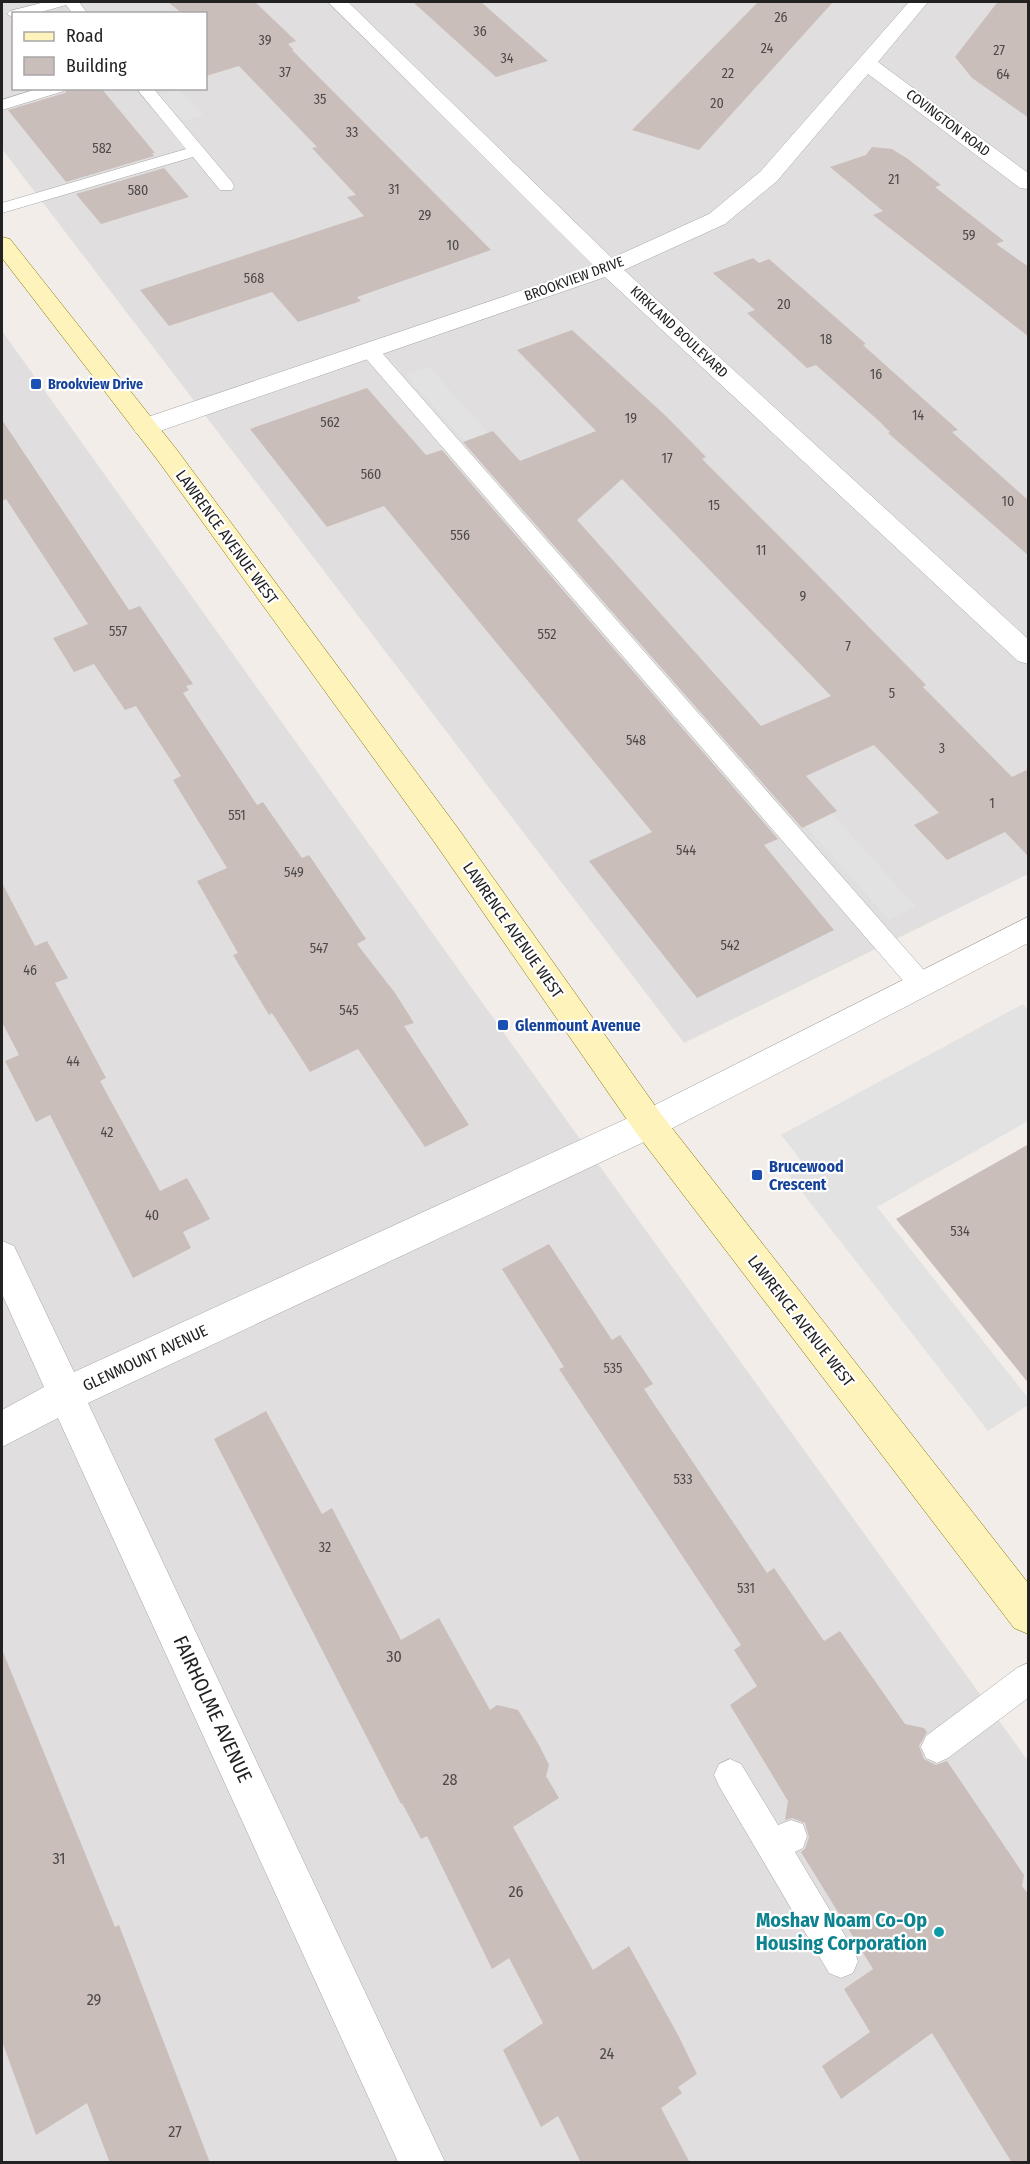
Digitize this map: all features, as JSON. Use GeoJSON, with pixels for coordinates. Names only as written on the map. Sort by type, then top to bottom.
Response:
{"type":"FeatureCollection","features":[{"type":"Feature","properties":{"kind":"main road","name":"LAWRENCE AVENUE WEST"},"geometry":{"type":"LineString","coordinates":[[2,244],[145,427],[446,835],[649,1124],[1029,1614]]}},
{"type":"Feature","properties":{"kind":"street","name":"KIRKLAND BOULEVARD"},"geometry":{"type":"LineString","coordinates":[[337,2],[609,268],[1029,654]]}},
{"type":"Feature","properties":{"kind":"street","name":"BROOKVIEW DRIVE"},"geometry":{"type":"LineString","coordinates":[[145,427],[609,268],[717,219],[769,176],[919,2]]}},
{"type":"Feature","properties":{"kind":"street","name":"COVINGTON ROAD"},"geometry":{"type":"LineString","coordinates":[[867,64],[1029,183]]}},
{"type":"Feature","properties":{"kind":"street"},"geometry":{"type":"LineString","coordinates":[[649,1124],[1029,929]]}},
{"type":"Feature","properties":{"kind":"street","name":"GLENMOUNT AVENUE"},"geometry":{"type":"LineString","coordinates":[[2,1429],[67,1394],[649,1124]]}},
{"type":"Feature","properties":{"kind":"street","name":"FAIRHOLME AVENUE"},"geometry":{"type":"LineString","coordinates":[[2,1257],[422,2163]]}},
{"type":"Feature","properties":{"kind":"lane"},"geometry":{"type":"LineString","coordinates":[[22,12],[60,2]]}},
{"type":"Feature","properties":{"kind":"lane"},"geometry":{"type":"LineString","coordinates":[[2,105],[51,90]]}},
{"type":"Feature","properties":{"kind":"lane"},"geometry":{"type":"LineString","coordinates":[[146,90],[226,186]]}},
{"type":"Feature","properties":{"kind":"lane"},"geometry":{"type":"LineString","coordinates":[[2,208],[196,151]]}},
{"type":"Feature","properties":{"kind":"lane"},"geometry":{"type":"LineString","coordinates":[[369,350],[921,984]]}},
{"type":"Feature","properties":{"kind":"lane"},"geometry":{"type":"LineString","coordinates":[[937,1747],[1029,1679]]}},
{"type":"Feature","properties":{"kind":"lane"},"geometry":{"type":"LineString","coordinates":[[730,1775],[782,1841],[841,1961]]}},
{"type":"Feature","properties":{"kind":"shaded area"},"geometry":{"type":"Polygon","coordinates":[[[2,2],[1028,2],[1028,874],[684,1043],[2,149],[2,2]]]}},
{"type":"Feature","properties":{"kind":"shaded area"},"geometry":{"type":"Polygon","coordinates":[[[179,90],[204,115],[183,121],[157,95],[179,90]]]}},
{"type":"Feature","properties":{"kind":"shaded area"},"geometry":{"type":"Polygon","coordinates":[[[2,331],[1028,1761],[1028,2162],[2,2162],[2,331]]]}},
{"type":"Feature","properties":{"kind":"shaded area"},"geometry":{"type":"Polygon","coordinates":[[[429,367],[916,907],[889,920],[406,375],[429,367]]]}},
{"type":"Feature","properties":{"kind":"shaded area"},"geometry":{"type":"Polygon","coordinates":[[[1023,1004],[1028,1010],[1028,1121],[877,1207],[1028,1398],[1028,1405],[988,1431],[787,1173],[804,1164],[781,1135],[1023,1004]]]}},
{"type":"Feature","properties":{"kind":"building"},"geometry":{"type":"Polygon","coordinates":[[[168,2],[255,2],[296,41],[288,44],[294,50],[292,50],[491,250],[357,297],[361,301],[298,322],[272,292],[169,326],[140,290],[364,216],[347,197],[356,195],[312,148],[317,147],[239,66],[207,76],[207,12],[180,12],[168,2]]]}},
{"type":"Feature","properties":{"kind":"building"},"geometry":{"type":"Polygon","coordinates":[[[413,2],[481,2],[548,61],[496,77],[413,2]]]}},
{"type":"Feature","properties":{"kind":"building"},"geometry":{"type":"Polygon","coordinates":[[[758,2],[833,2],[699,150],[632,130],[758,2]]]}},
{"type":"Feature","properties":{"kind":"building"},"geometry":{"type":"Polygon","coordinates":[[[1029,2],[1029,118],[972,78],[955,57],[996,4],[1029,2]]]}},
{"type":"Feature","properties":{"kind":"building"},"geometry":{"type":"Polygon","coordinates":[[[67,90],[103,90],[155,153],[152,153],[154,156],[66,182],[8,110],[65,93],[67,90]]]}},
{"type":"Feature","properties":{"kind":"building"},"geometry":{"type":"Polygon","coordinates":[[[872,147],[892,149],[908,159],[941,185],[935,187],[1004,241],[996,244],[1029,267],[1029,337],[873,215],[883,211],[830,167],[866,155],[872,147]]]}},
{"type":"Feature","properties":{"kind":"building"},"geometry":{"type":"Polygon","coordinates":[[[164,168],[189,197],[101,224],[76,194],[164,168]]]}},
{"type":"Feature","properties":{"kind":"building"},"geometry":{"type":"Polygon","coordinates":[[[753,258],[759,263],[769,259],[866,344],[863,345],[958,430],[952,432],[1029,501],[1029,556],[888,433],[890,432],[880,422],[816,365],[807,368],[747,313],[755,310],[713,273],[753,258]]]}},
{"type":"Feature","properties":{"kind":"building"},"geometry":{"type":"Polygon","coordinates":[[[572,330],[667,417],[706,457],[702,459],[926,685],[923,687],[1012,777],[1029,769],[1029,857],[1005,832],[947,860],[914,825],[939,813],[874,745],[806,776],[837,811],[802,828],[463,442],[493,431],[520,461],[596,431],[517,350],[572,330]],[[622,479],[577,520],[761,726],[831,696],[622,479]]]}},
{"type":"Feature","properties":{"kind":"building"},"geometry":{"type":"Polygon","coordinates":[[[367,388],[426,455],[442,450],[778,839],[764,845],[834,930],[697,998],[589,861],[652,832],[384,506],[327,527],[250,429],[367,388]]]}},
{"type":"Feature","properties":{"kind":"building"},"geometry":{"type":"Polygon","coordinates":[[[2,420],[129,610],[140,606],[193,684],[186,686],[189,690],[183,693],[257,805],[263,802],[302,858],[309,855],[366,939],[357,944],[395,993],[414,1023],[404,1026],[469,1125],[425,1147],[358,1049],[310,1072],[272,1013],[269,1015],[233,955],[238,953],[197,881],[227,868],[173,780],[181,776],[136,706],[125,710],[94,664],[74,672],[53,638],[88,624],[6,499],[2,501],[2,420]]]}},
{"type":"Feature","properties":{"kind":"building"},"geometry":{"type":"Polygon","coordinates":[[[2,883],[35,946],[47,941],[68,978],[55,983],[106,1078],[100,1081],[160,1191],[187,1178],[210,1219],[183,1232],[191,1248],[133,1278],[50,1115],[36,1122],[5,1061],[19,1055],[2,1022],[2,883]]]}},
{"type":"Feature","properties":{"kind":"building"},"geometry":{"type":"Polygon","coordinates":[[[1029,1144],[1029,1384],[896,1219],[1029,1144]]]}},
{"type":"Feature","properties":{"kind":"building","name":"Moshav Noam Co-Op Housing Corporation"},"geometry":{"type":"Polygon","coordinates":[[[549,1244],[612,1340],[620,1335],[653,1384],[644,1389],[767,1573],[774,1568],[824,1641],[840,1631],[905,1724],[924,1728],[927,1732],[919,1746],[924,1759],[936,1765],[947,1761],[1024,1875],[1022,1886],[1029,1895],[1029,2163],[1012,2163],[932,2033],[841,2099],[822,2066],[870,2032],[844,1989],[873,1969],[801,1852],[805,1849],[809,1837],[805,1823],[792,1818],[785,1820],[788,1801],[730,1705],[757,1686],[734,1650],[741,1645],[559,1369],[564,1367],[502,1269],[549,1244]]]}},
{"type":"Feature","properties":{"kind":"building"},"geometry":{"type":"Polygon","coordinates":[[[266,1411],[322,1514],[332,1508],[401,1640],[439,1618],[490,1710],[497,1705],[518,1710],[539,1745],[549,1765],[546,1776],[559,1798],[513,1827],[593,1970],[629,1946],[678,2035],[697,2074],[678,2087],[682,2093],[661,2108],[690,2163],[581,2163],[558,2116],[541,2127],[503,2050],[543,2023],[509,1958],[492,1969],[427,1836],[421,1839],[401,1804],[214,1439],[266,1411]]]}},
{"type":"Feature","properties":{"kind":"building"},"geometry":{"type":"Polygon","coordinates":[[[3,1652],[115,1927],[119,1925],[210,2163],[110,2163],[87,2103],[36,2135],[2,2041],[3,1652]]]}},
{"type":"Feature","properties":{"kind":"place","name":"Brookview Drive"},"geometry":{"type":"Point","coordinates":[36,384]}},
{"type":"Feature","properties":{"kind":"place","name":"Glenmount Avenue"},"geometry":{"type":"Point","coordinates":[503,1025]}},
{"type":"Feature","properties":{"kind":"place","name":"Brucewood Crescent"},"geometry":{"type":"Point","coordinates":[757,1175]}},
{"type":"Feature","properties":{"kind":"place","name":"Moshav Noam Co-Op Housing Corporation"},"geometry":{"type":"Point","coordinates":[939,1932]}}]}
